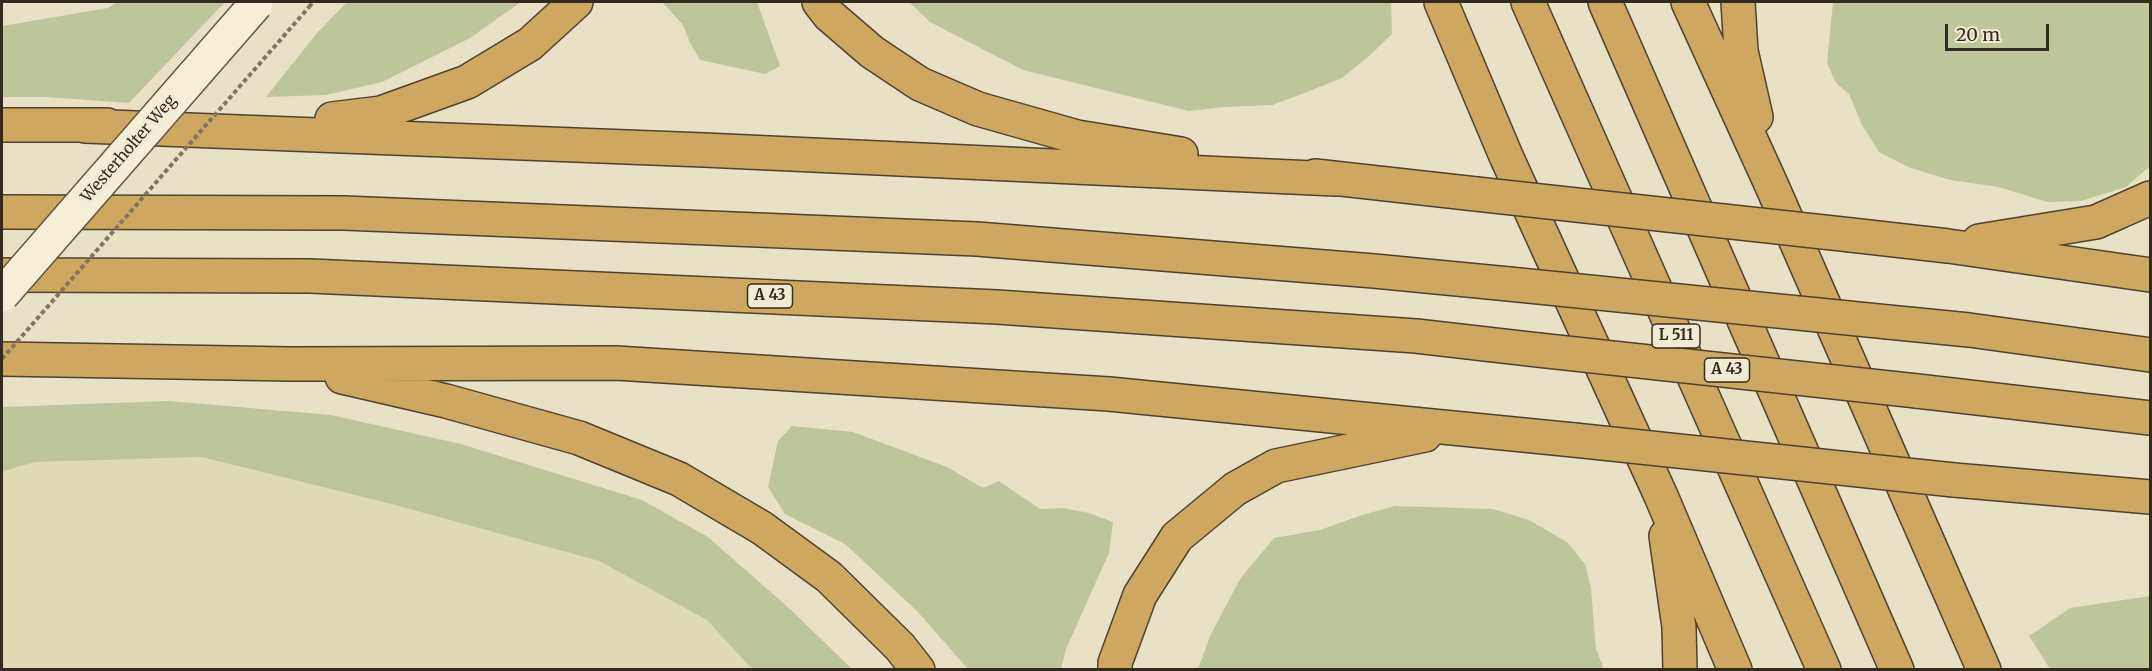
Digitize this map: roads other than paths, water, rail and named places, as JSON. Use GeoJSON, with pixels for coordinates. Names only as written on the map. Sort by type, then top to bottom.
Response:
{"type":"FeatureCollection","features":[{"type":"Feature","properties":{"kind":"highway"},"geometry":{"type":"LineString","coordinates":[[2,125],[292,124],[381,113],[467,82],[530,44],[576,2]]}},
{"type":"Feature","properties":{"kind":"highway"},"geometry":{"type":"LineString","coordinates":[[819,2],[829,15],[872,52],[920,84],[978,109],[1077,137],[1335,179],[1948,246],[2151,274]]}},
{"type":"Feature","properties":{"kind":"highway"},"geometry":{"type":"LineString","coordinates":[[1441,2],[1506,156],[1661,496],[1735,669]]}},
{"type":"Feature","properties":{"kind":"highway","name":"L 511"},"geometry":{"type":"LineString","coordinates":[[1528,2],[1824,669]]}},
{"type":"Feature","properties":{"kind":"highway"},"geometry":{"type":"LineString","coordinates":[[1605,2],[1897,669]]}},
{"type":"Feature","properties":{"kind":"highway"},"geometry":{"type":"LineString","coordinates":[[1688,2],[1771,184],[1984,669]]}},
{"type":"Feature","properties":{"kind":"highway"},"geometry":{"type":"LineString","coordinates":[[1738,2],[1741,51],[1771,184]]}},
{"type":"Feature","properties":{"kind":"highway"},"geometry":{"type":"LineString","coordinates":[[85,126],[704,150],[1335,179]]}},
{"type":"Feature","properties":{"kind":"highway"},"geometry":{"type":"LineString","coordinates":[[1948,246],[2097,222],[2151,198]]}},
{"type":"Feature","properties":{"kind":"highway"},"geometry":{"type":"LineString","coordinates":[[2,212],[344,213],[977,239],[1374,270],[1970,330],[2151,355]]}},
{"type":"Feature","properties":{"kind":"highway","name":"A 43"},"geometry":{"type":"LineString","coordinates":[[2,275],[310,276],[962,305],[1416,336],[2151,418]]}},
{"type":"Feature","properties":{"kind":"highway"},"geometry":{"type":"LineString","coordinates":[[2,359],[290,364],[616,363],[1109,394],[2044,489],[2151,497]]}},
{"type":"Feature","properties":{"kind":"highway"},"geometry":{"type":"LineString","coordinates":[[290,364],[446,401],[579,438],[679,479],[762,528],[829,577],[900,647],[918,669]]}},
{"type":"Feature","properties":{"kind":"highway"},"geometry":{"type":"LineString","coordinates":[[1115,669],[1140,595],[1177,537],[1234,489],[1276,466],[1459,428]]}},
{"type":"Feature","properties":{"kind":"highway"},"geometry":{"type":"LineString","coordinates":[[2044,489],[2151,509]]}},
{"type":"Feature","properties":{"kind":"highway"},"geometry":{"type":"LineString","coordinates":[[1661,496],[1678,627],[1680,669]]}},
{"type":"Feature","properties":{"kind":"street","name":"Westerholter Weg"},"geometry":{"type":"LineString","coordinates":[[2,295],[256,4]]}}]}
